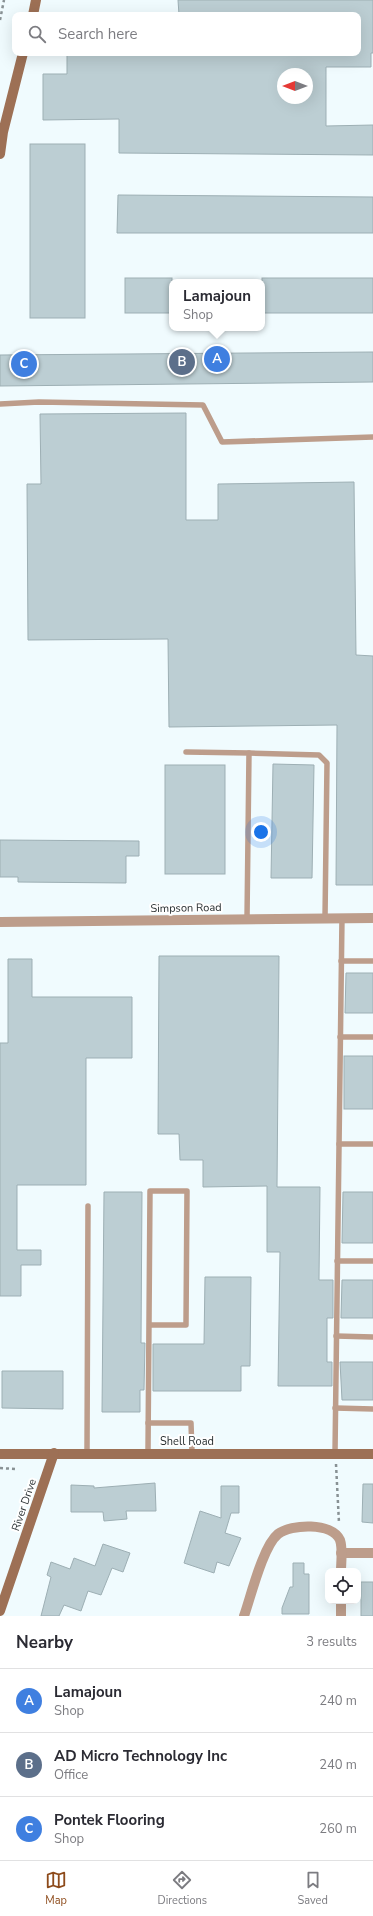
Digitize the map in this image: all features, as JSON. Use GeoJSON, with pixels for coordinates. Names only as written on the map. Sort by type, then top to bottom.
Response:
{"type":"FeatureCollection","features":[{"type":"Feature","properties":{"kind":"street"},"geometry":{"type":"LineString","coordinates":[[34,12],[36,0]]}},
{"type":"Feature","properties":{"kind":"street"},"geometry":{"type":"LineString","coordinates":[[0,154],[22,56]]}},
{"type":"Feature","properties":{"kind":"street","name":"Simpson Road"},"geometry":{"type":"LineString","coordinates":[[0,922],[373,918]]}},
{"type":"Feature","properties":{"kind":"street","name":"Shell Road"},"geometry":{"type":"LineString","coordinates":[[0,1454],[148,1452],[373,1454]]}},
{"type":"Feature","properties":{"kind":"street","name":"River Drive"},"geometry":{"type":"LineString","coordinates":[[0,1611],[54,1453]]}},
{"type":"Feature","properties":{"kind":"street"},"geometry":{"type":"LineString","coordinates":[[244,1616],[266,1550],[278,1534],[292,1527],[318,1527],[331,1531],[339,1539],[341,1568]]}},
{"type":"Feature","properties":{"kind":"street"},"geometry":{"type":"LineString","coordinates":[[341,1553],[373,1553]]}},
{"type":"Feature","properties":{"kind":"street"},"geometry":{"type":"LineString","coordinates":[[341,1604],[341,1616]]}},
{"type":"Feature","properties":{"kind":"lane"},"geometry":{"type":"LineString","coordinates":[[0,404],[39,402],[203,405],[222,442],[373,437]]}},
{"type":"Feature","properties":{"kind":"lane"},"geometry":{"type":"LineString","coordinates":[[186,752],[319,755],[327,763],[325,918]]}},
{"type":"Feature","properties":{"kind":"lane"},"geometry":{"type":"LineString","coordinates":[[247,919],[248,753]]}},
{"type":"Feature","properties":{"kind":"lane"},"geometry":{"type":"LineString","coordinates":[[335,1453],[342,918]]}},
{"type":"Feature","properties":{"kind":"lane"},"geometry":{"type":"LineString","coordinates":[[341,961],[373,961]]}},
{"type":"Feature","properties":{"kind":"lane"},"geometry":{"type":"LineString","coordinates":[[340,1037],[373,1037]]}},
{"type":"Feature","properties":{"kind":"lane"},"geometry":{"type":"LineString","coordinates":[[339,1144],[373,1144]]}},
{"type":"Feature","properties":{"kind":"lane"},"geometry":{"type":"LineString","coordinates":[[148,1326],[186,1325],[187,1191],[150,1191],[148,1326],[148,1452]]}},
{"type":"Feature","properties":{"kind":"lane"},"geometry":{"type":"LineString","coordinates":[[87,1453],[88,1206]]}},
{"type":"Feature","properties":{"kind":"lane"},"geometry":{"type":"LineString","coordinates":[[337,1261],[373,1261]]}},
{"type":"Feature","properties":{"kind":"lane"},"geometry":{"type":"LineString","coordinates":[[336,1336],[373,1336]]}},
{"type":"Feature","properties":{"kind":"lane"},"geometry":{"type":"LineString","coordinates":[[335,1408],[373,1408]]}},
{"type":"Feature","properties":{"kind":"lane"},"geometry":{"type":"LineString","coordinates":[[148,1423],[191,1423],[192,1453]]}},
{"type":"Feature","properties":{"kind":"path"},"geometry":{"type":"LineString","coordinates":[[0,20],[4,0]]}},
{"type":"Feature","properties":{"kind":"path"},"geometry":{"type":"LineString","coordinates":[[335,1453],[339,1539]]}},
{"type":"Feature","properties":{"kind":"path"},"geometry":{"type":"LineString","coordinates":[[0,1468],[14,1469]]}},
{"type":"Feature","properties":{"kind":"building"},"geometry":{"type":"Polygon","coordinates":[[[178,0],[373,0],[373,53],[371,53],[371,67],[326,67],[326,126],[373,125],[373,155],[119,153],[119,119],[43,120],[43,74],[67,74],[67,56],[361,56],[361,12],[179,12],[178,0]]]}},
{"type":"Feature","properties":{"kind":"building"},"geometry":{"type":"Polygon","coordinates":[[[30,144],[85,144],[85,318],[30,318],[30,144]]]}},
{"type":"Feature","properties":{"kind":"building"},"geometry":{"type":"Polygon","coordinates":[[[118,195],[373,197],[373,233],[117,233],[118,195]]]}},
{"type":"Feature","properties":{"kind":"building"},"geometry":{"type":"Polygon","coordinates":[[[125,278],[172,278],[169,279],[169,313],[125,313],[125,278]]]}},
{"type":"Feature","properties":{"kind":"building"},"geometry":{"type":"Polygon","coordinates":[[[373,278],[373,313],[265,313],[265,279],[262,279],[373,278]]]}},
{"type":"Feature","properties":{"kind":"building"},"geometry":{"type":"Polygon","coordinates":[[[373,352],[373,382],[0,386],[0,355],[373,352]]]}},
{"type":"Feature","properties":{"kind":"building"},"geometry":{"type":"Polygon","coordinates":[[[186,413],[186,520],[218,520],[218,484],[354,482],[356,655],[373,656],[373,885],[336,885],[337,725],[169,727],[168,639],[28,640],[27,484],[41,484],[40,414],[186,413]]]}},
{"type":"Feature","properties":{"kind":"building"},"geometry":{"type":"Polygon","coordinates":[[[273,764],[314,765],[312,878],[271,878],[273,764]]]}},
{"type":"Feature","properties":{"kind":"building"},"geometry":{"type":"Polygon","coordinates":[[[165,765],[225,765],[225,874],[165,874],[165,765]]]}},
{"type":"Feature","properties":{"kind":"building"},"geometry":{"type":"Polygon","coordinates":[[[0,840],[139,841],[139,856],[126,856],[126,883],[18,882],[18,877],[0,877],[0,840]]]}},
{"type":"Feature","properties":{"kind":"building"},"geometry":{"type":"Polygon","coordinates":[[[159,956],[279,956],[277,1187],[320,1187],[319,1280],[333,1280],[333,1318],[327,1318],[327,1362],[332,1362],[332,1386],[278,1386],[280,1252],[267,1252],[267,1186],[203,1187],[203,1160],[180,1160],[179,1134],[158,1134],[159,956]]]}},
{"type":"Feature","properties":{"kind":"building"},"geometry":{"type":"Polygon","coordinates":[[[8,959],[32,959],[32,997],[132,997],[132,1058],[86,1058],[86,1185],[17,1185],[17,1250],[41,1250],[41,1265],[21,1265],[21,1296],[0,1296],[0,1043],[8,1043],[8,959]]]}},
{"type":"Feature","properties":{"kind":"building"},"geometry":{"type":"Polygon","coordinates":[[[346,973],[373,973],[373,1013],[345,1013],[346,973]]]}},
{"type":"Feature","properties":{"kind":"building"},"geometry":{"type":"Polygon","coordinates":[[[344,1056],[373,1056],[373,1109],[344,1109],[344,1056]]]}},
{"type":"Feature","properties":{"kind":"building"},"geometry":{"type":"Polygon","coordinates":[[[104,1192],[142,1192],[141,1343],[145,1343],[144,1390],[140,1390],[140,1412],[102,1412],[104,1192]]]}},
{"type":"Feature","properties":{"kind":"building"},"geometry":{"type":"Polygon","coordinates":[[[343,1192],[373,1192],[373,1243],[342,1243],[343,1192]]]}},
{"type":"Feature","properties":{"kind":"building"},"geometry":{"type":"Polygon","coordinates":[[[205,1277],[251,1277],[250,1366],[241,1366],[241,1391],[153,1391],[153,1344],[204,1344],[205,1277]]]}},
{"type":"Feature","properties":{"kind":"building"},"geometry":{"type":"Polygon","coordinates":[[[342,1280],[373,1280],[373,1318],[341,1318],[342,1280]]]}},
{"type":"Feature","properties":{"kind":"building"},"geometry":{"type":"Polygon","coordinates":[[[340,1362],[373,1362],[373,1400],[342,1400],[340,1362]]]}},
{"type":"Feature","properties":{"kind":"building"},"geometry":{"type":"Polygon","coordinates":[[[2,1371],[63,1371],[63,1409],[2,1408],[2,1371]]]}},
{"type":"Feature","properties":{"kind":"building"},"geometry":{"type":"Polygon","coordinates":[[[155,1483],[156,1511],[126,1511],[127,1519],[104,1521],[103,1512],[71,1512],[71,1485],[94,1486],[94,1488],[155,1483]]]}},
{"type":"Feature","properties":{"kind":"building"},"geometry":{"type":"Polygon","coordinates":[[[363,1484],[373,1484],[373,1523],[362,1522],[363,1484]]]}},
{"type":"Feature","properties":{"kind":"building"},"geometry":{"type":"Polygon","coordinates":[[[221,1486],[239,1486],[239,1513],[231,1513],[225,1533],[241,1538],[229,1566],[217,1562],[214,1573],[184,1563],[200,1511],[221,1518],[221,1486]]]}},
{"type":"Feature","properties":{"kind":"building"},"geometry":{"type":"Polygon","coordinates":[[[103,1544],[130,1553],[123,1572],[112,1568],[101,1595],[88,1591],[81,1611],[64,1605],[59,1616],[41,1616],[51,1577],[47,1575],[51,1562],[70,1569],[74,1558],[95,1566],[103,1544]]]}},
{"type":"Feature","properties":{"kind":"building"},"geometry":{"type":"Polygon","coordinates":[[[293,1563],[304,1563],[304,1574],[309,1574],[309,1614],[282,1614],[282,1608],[290,1587],[293,1587],[293,1563]]]}},
{"type":"Feature","properties":{"kind":"building"},"geometry":{"type":"Polygon","coordinates":[[[361,1582],[373,1582],[373,1616],[361,1616],[361,1582]]]}},
{"type":"Feature","properties":{"kind":"place","name":"Lamajoun"},"geometry":{"type":"Point","coordinates":[217,359]}},
{"type":"Feature","properties":{"kind":"place","name":"AD Micro Technology Inc"},"geometry":{"type":"Point","coordinates":[182,362]}},
{"type":"Feature","properties":{"kind":"place","name":"Pontek Flooring"},"geometry":{"type":"Point","coordinates":[24,364]}}]}
